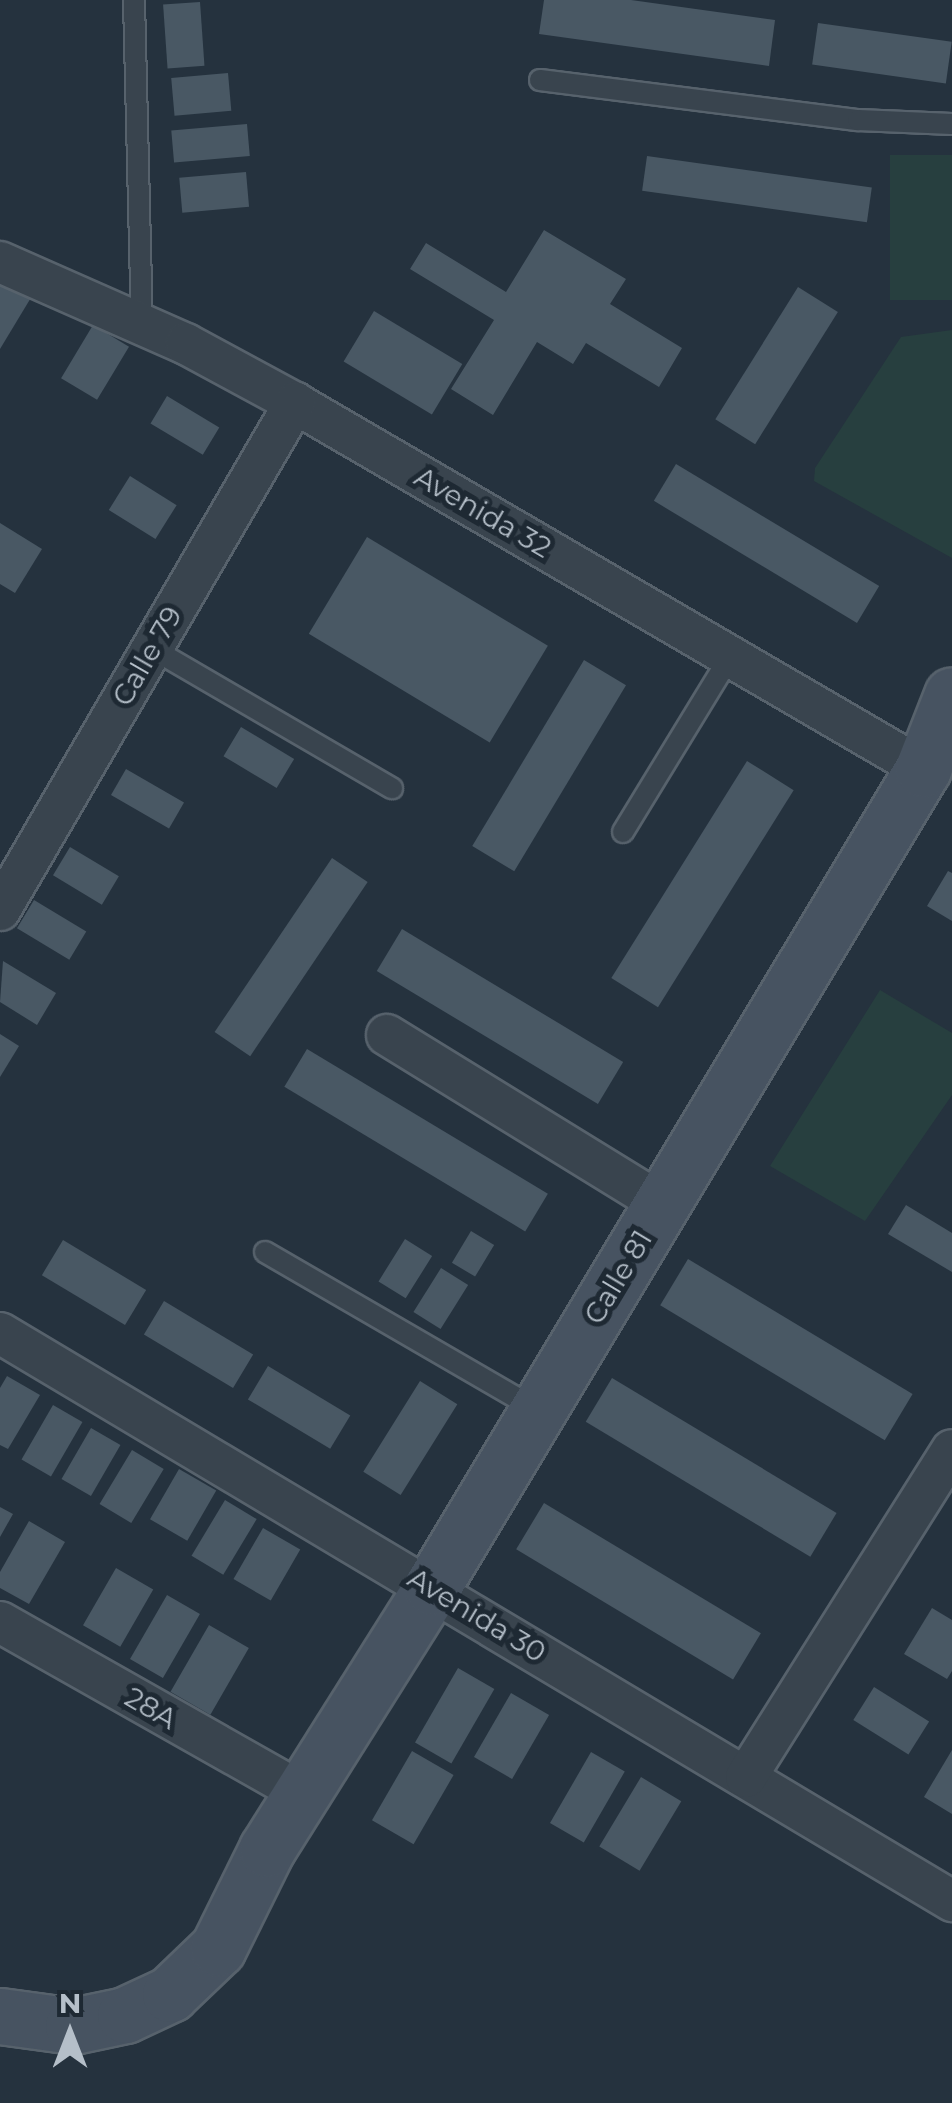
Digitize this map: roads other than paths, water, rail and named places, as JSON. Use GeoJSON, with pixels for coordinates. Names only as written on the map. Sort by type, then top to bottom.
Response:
{"type":"FeatureCollection","features":[{"type":"Feature","properties":{"kind":"main road","name":"Calle 81"},"geometry":{"type":"LineString","coordinates":[[267,1849],[432,1587],[662,1204],[937,778],[952,695]]}},
{"type":"Feature","properties":{"kind":"main road"},"geometry":{"type":"LineString","coordinates":[[0,1978],[61,1990],[129,1974],[188,1928],[267,1849]]}},
{"type":"Feature","properties":{"kind":"main road"},"geometry":{"type":"LineString","coordinates":[[0,2016],[72,2026],[125,2015],[170,1994],[218,1948],[267,1849]]}},
{"type":"Feature","properties":{"kind":"street","name":"Avenida 32"},"geometry":{"type":"LineString","coordinates":[[0,262],[142,324],[295,403],[937,778]]}},
{"type":"Feature","properties":{"kind":"street","name":"Calle 79"},"geometry":{"type":"LineString","coordinates":[[0,910],[295,403]]}},
{"type":"Feature","properties":{"kind":"street"},"geometry":{"type":"LineString","coordinates":[[387,1035],[662,1204]]}},
{"type":"Feature","properties":{"kind":"street","name":"Avenida 30"},"geometry":{"type":"LineString","coordinates":[[0,1332],[952,1901]]}},
{"type":"Feature","properties":{"kind":"street"},"geometry":{"type":"LineString","coordinates":[[746,1777],[952,1450]]}},
{"type":"Feature","properties":{"kind":"street","name":"28A"},"geometry":{"type":"LineString","coordinates":[[0,1622],[302,1793]]}},
{"type":"Feature","properties":{"kind":"lane"},"geometry":{"type":"LineString","coordinates":[[134,0],[142,324]]}},
{"type":"Feature","properties":{"kind":"lane"},"geometry":{"type":"LineString","coordinates":[[540,80],[824,116],[952,124]]}},
{"type":"Feature","properties":{"kind":"lane"},"geometry":{"type":"LineString","coordinates":[[151,648],[392,788]]}},
{"type":"Feature","properties":{"kind":"lane"},"geometry":{"type":"LineString","coordinates":[[622,832],[730,656]]}},
{"type":"Feature","properties":{"kind":"lane"},"geometry":{"type":"LineString","coordinates":[[265,1252],[538,1410]]}}]}
